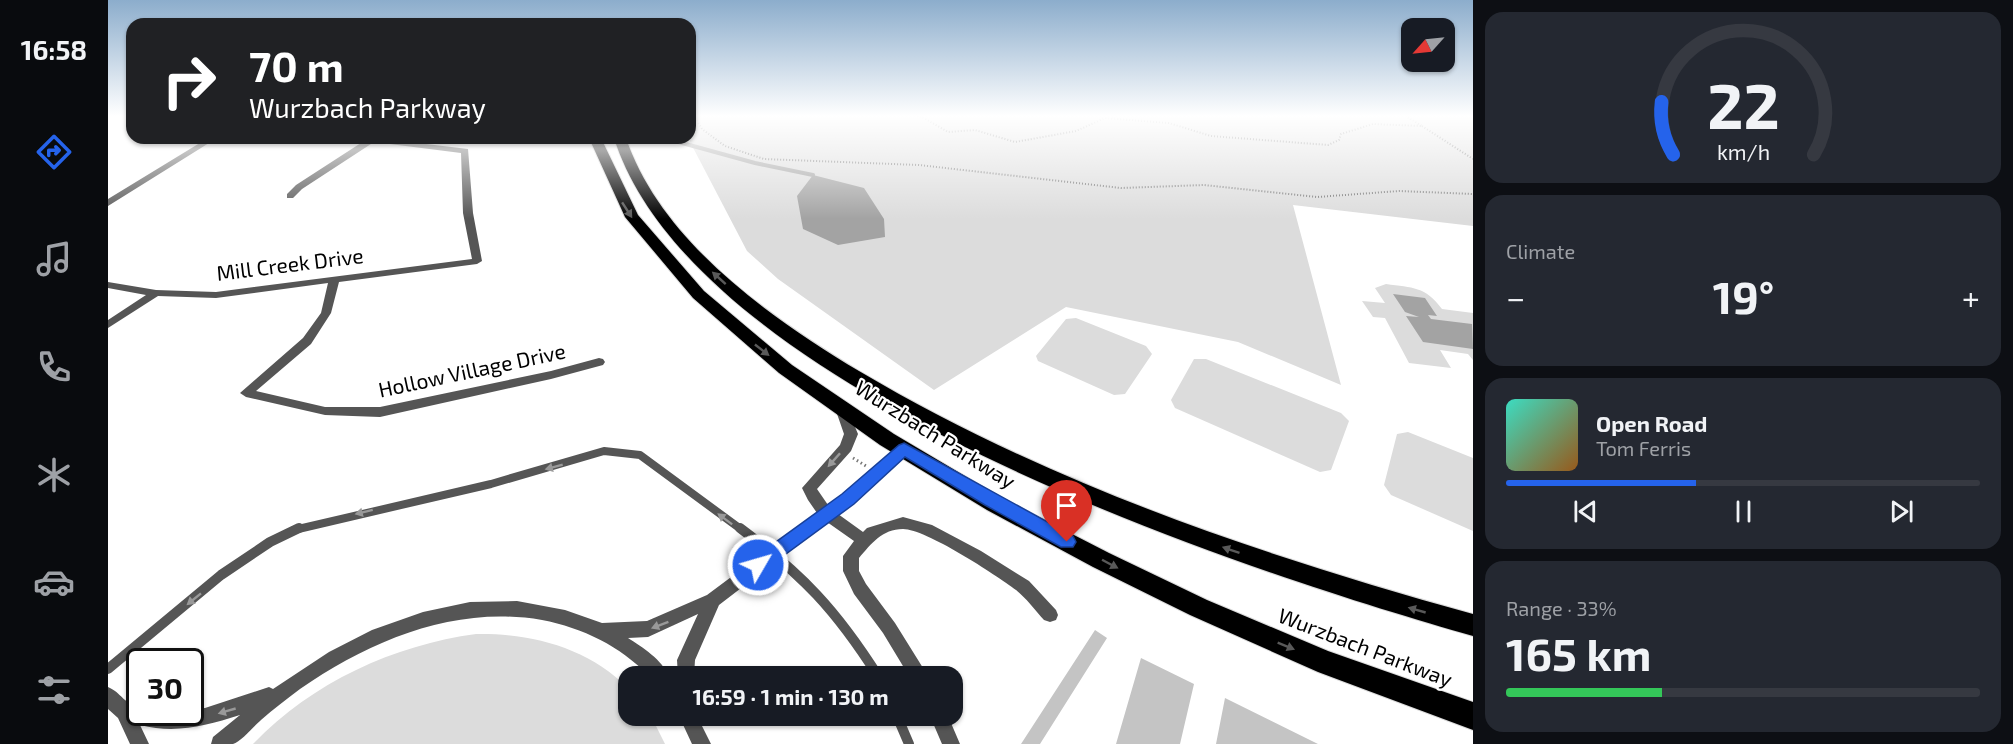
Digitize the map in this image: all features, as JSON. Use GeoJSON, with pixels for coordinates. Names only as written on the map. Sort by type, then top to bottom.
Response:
{"type":"FeatureCollection","features":[{"type":"Feature","properties":{"kind":"highway","name":"Wurzbach Parkway"},"geometry":{"type":"LineString","coordinates":[[600,150],[615,190],[643,234],[665,261],[730,324],[841,408],[904,449],[991,501],[1125,572],[1281,644],[1473,716]]}},
{"type":"Feature","properties":{"kind":"highway","name":"Wurzbach Parkway"},"geometry":{"type":"LineString","coordinates":[[625,150],[634,172],[656,209],[714,274],[777,325],[866,384],[931,420],[1083,492],[1222,546],[1316,579],[1473,625]]}},
{"type":"Feature","properties":{"kind":"street"},"geometry":{"type":"LineString","coordinates":[[108,203],[194,150]]}},
{"type":"Feature","properties":{"kind":"street"},"geometry":{"type":"LineString","coordinates":[[290,196],[298,187],[357,150]]}},
{"type":"Feature","properties":{"kind":"street","name":"Mill Creek Drive"},"geometry":{"type":"LineString","coordinates":[[108,285],[191,296],[242,294],[335,278],[477,261],[468,213],[465,151],[454,150]]}},
{"type":"Feature","properties":{"kind":"street","name":"Hollow Village Drive"},"geometry":{"type":"LineString","coordinates":[[335,278],[326,313],[307,341],[246,393],[325,411],[380,411],[551,375],[599,362]]}},
{"type":"Feature","properties":{"kind":"street"},"geometry":{"type":"LineString","coordinates":[[108,326],[156,293]]}},
{"type":"Feature","properties":{"kind":"street"},"geometry":{"type":"LineString","coordinates":[[841,408],[851,434],[846,447],[809,488],[812,497],[828,514],[864,540]]}},
{"type":"Feature","properties":{"kind":"street"},"geometry":{"type":"LineString","coordinates":[[601,631],[648,629],[713,600],[828,514],[904,449]]}},
{"type":"Feature","properties":{"kind":"street"},"geometry":{"type":"LineString","coordinates":[[913,666],[890,628],[860,589],[851,571],[851,556],[872,532],[903,523],[927,529],[976,556],[1023,586],[1050,615]]}},
{"type":"Feature","properties":{"kind":"street"},"geometry":{"type":"LineString","coordinates":[[686,666],[686,660],[713,600]]}},
{"type":"Feature","properties":{"kind":"street"},"geometry":{"type":"LineString","coordinates":[[220,744],[282,691],[321,666],[368,640],[397,629],[452,614],[479,610],[531,610],[579,622],[601,631],[649,666]]}},
{"type":"Feature","properties":{"kind":"street"},"geometry":{"type":"LineString","coordinates":[[123,712],[160,721],[205,717],[244,706],[282,691]]}},
{"type":"Feature","properties":{"kind":"street"},"geometry":{"type":"LineString","coordinates":[[108,696],[123,712],[140,744]]}},
{"type":"Feature","properties":{"kind":"street"},"geometry":{"type":"LineString","coordinates":[[693,726],[702,744]]}},
{"type":"Feature","properties":{"kind":"street"},"geometry":{"type":"LineString","coordinates":[[943,726],[951,744]]}},
{"type":"Feature","properties":{"kind":"lane"},"geometry":{"type":"LineString","coordinates":[[108,669],[219,578],[277,537],[295,529],[491,484],[604,451],[623,451],[640,455],[777,550],[849,630],[872,666]]}},
{"type":"Feature","properties":{"kind":"lane"},"geometry":{"type":"LineString","coordinates":[[901,726],[909,744]]}},
{"type":"Feature","properties":{"kind":"path"},"geometry":{"type":"LineString","coordinates":[[734,150],[764,159],[919,165],[1121,188],[1204,185],[1317,197],[1399,191],[1473,194]]}},
{"type":"Feature","properties":{"kind":"path"},"geometry":{"type":"LineString","coordinates":[[1459,150],[1473,159]]}},
{"type":"Feature","properties":{"kind":"path"},"geometry":{"type":"LineString","coordinates":[[852,457],[868,467]]}},
{"type":"Feature","properties":{"kind":"shaded area"},"geometry":{"type":"Polygon","coordinates":[[[694,150],[1473,150],[1473,226],[1293,205],[1341,385],[1238,342],[1066,307],[934,390],[778,279],[747,251],[694,150]]]}},
{"type":"Feature","properties":{"kind":"shaded area"},"geometry":{"type":"Polygon","coordinates":[[[813,175],[864,188],[884,219],[885,237],[838,245],[803,229],[797,196],[813,175]]]}},
{"type":"Feature","properties":{"kind":"shaded area"},"geometry":{"type":"Polygon","coordinates":[[[1386,284],[1418,289],[1436,301],[1442,309],[1473,313],[1473,360],[1468,354],[1440,350],[1451,368],[1409,363],[1385,318],[1373,317],[1362,301],[1385,303],[1375,288],[1386,284]]]}},
{"type":"Feature","properties":{"kind":"shaded area"},"geometry":{"type":"Polygon","coordinates":[[[1393,294],[1425,298],[1437,316],[1428,315],[1431,319],[1472,324],[1473,349],[1423,342],[1406,316],[1419,317],[1405,312],[1393,294]]]}},
{"type":"Feature","properties":{"kind":"shaded area"},"geometry":{"type":"Polygon","coordinates":[[[1076,318],[1146,346],[1152,354],[1125,394],[1114,395],[1038,361],[1036,356],[1066,319],[1076,318]]]}},
{"type":"Feature","properties":{"kind":"shaded area"},"geometry":{"type":"Polygon","coordinates":[[[1194,359],[1206,359],[1341,413],[1349,421],[1331,470],[1320,472],[1175,408],[1171,400],[1194,359]]]}},
{"type":"Feature","properties":{"kind":"shaded area"},"geometry":{"type":"Polygon","coordinates":[[[1408,432],[1473,458],[1473,531],[1391,495],[1384,485],[1397,434],[1408,432]]]}},
{"type":"Feature","properties":{"kind":"shaded area"},"geometry":{"type":"Polygon","coordinates":[[[476,634],[518,636],[577,653],[618,679],[618,726],[656,726],[665,744],[253,744],[276,722],[327,685],[385,658],[445,639],[476,634]]]}},
{"type":"Feature","properties":{"kind":"building"},"geometry":{"type":"Polygon","coordinates":[[[1095,630],[1107,638],[1040,744],[1021,744],[1095,630]]]}},
{"type":"Feature","properties":{"kind":"building"},"geometry":{"type":"Polygon","coordinates":[[[1141,658],[1194,684],[1180,744],[1116,744],[1141,658]]]}},
{"type":"Feature","properties":{"kind":"building"},"geometry":{"type":"Polygon","coordinates":[[[1225,698],[1318,744],[1216,744],[1225,698]]]}},
{"type":"Feature","properties":{"kind":"waterway"},"geometry":{"type":"LineString","coordinates":[[707,150],[813,175]]}},
{"type":"Feature","properties":{"kind":"route"},"geometry":{"type":"LineString","coordinates":[[758,565],[848,499],[904,449],[991,501],[1067,542]]}}]}
